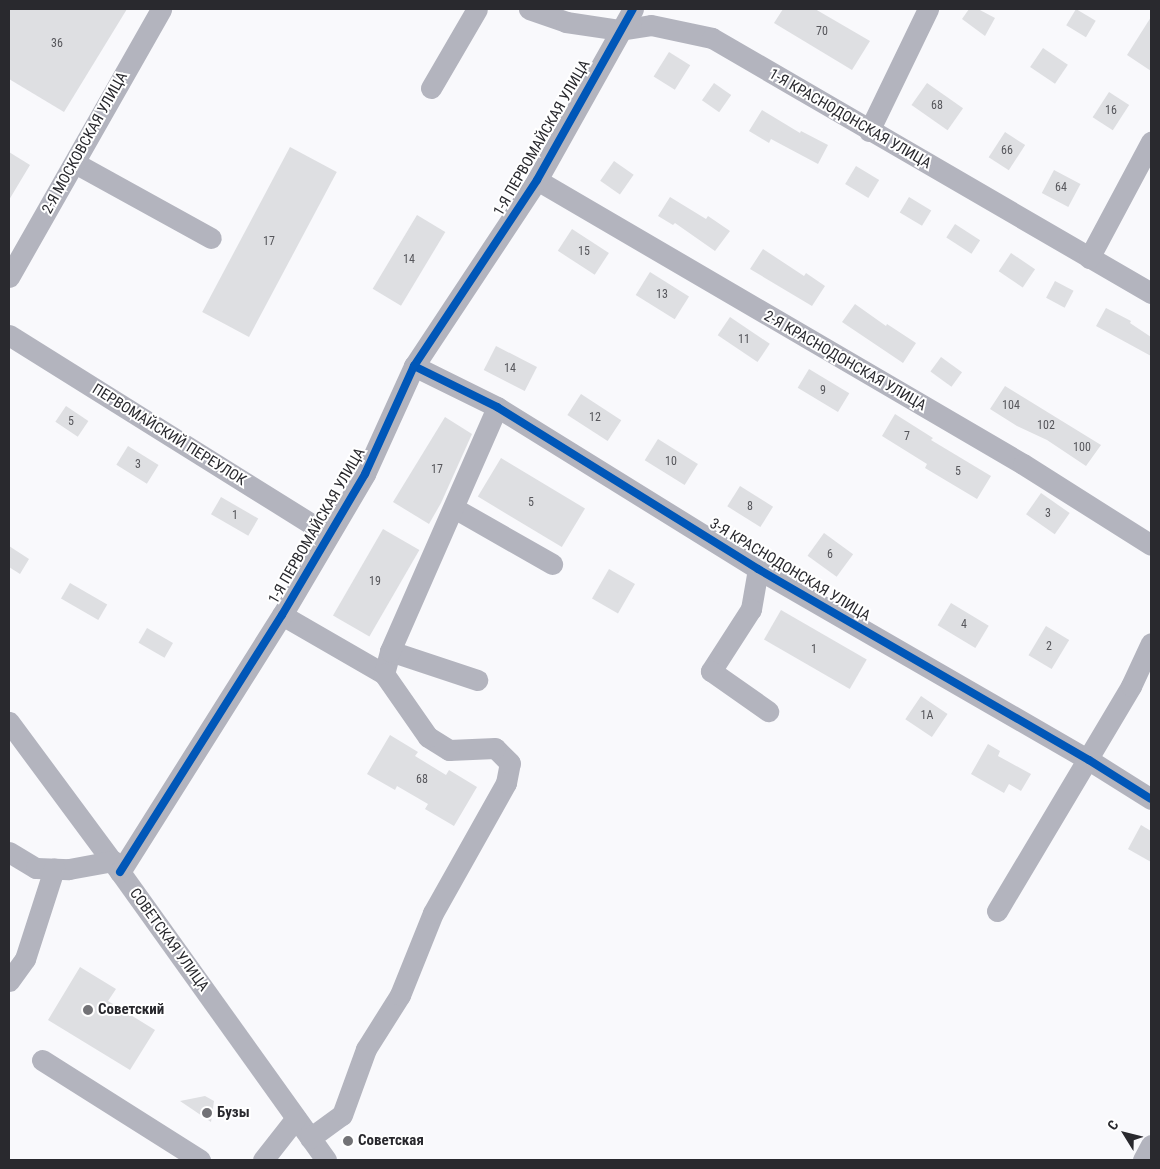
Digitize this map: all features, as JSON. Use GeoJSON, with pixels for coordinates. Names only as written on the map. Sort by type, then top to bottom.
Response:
{"type":"FeatureCollection","features":[{"type":"Feature","properties":{"kind":"street","name":"2-Я МОСКОВСКАЯ УЛИЦА"},"geometry":{"type":"LineString","coordinates":[[9,277],[75,164],[161,9]]}},
{"type":"Feature","properties":{"kind":"street"},"geometry":{"type":"LineString","coordinates":[[431,88],[477,9]]}},
{"type":"Feature","properties":{"kind":"street","name":"1-Я КРАСНОДОНСКАЯ УЛИЦА"},"geometry":{"type":"LineString","coordinates":[[529,9],[566,22],[620,30],[651,25],[712,38],[869,131],[1151,293]]}},
{"type":"Feature","properties":{"kind":"street","name":"1-Я ПЕРВОМАЙСКАЯ УЛИЦА"},"geometry":{"type":"LineString","coordinates":[[116,867],[282,615],[365,474],[414,366],[537,180],[633,9]]}},
{"type":"Feature","properties":{"kind":"street"},"geometry":{"type":"LineString","coordinates":[[869,131],[928,9]]}},
{"type":"Feature","properties":{"kind":"street"},"geometry":{"type":"LineString","coordinates":[[1090,258],[1151,142]]}},
{"type":"Feature","properties":{"kind":"street"},"geometry":{"type":"LineString","coordinates":[[75,164],[211,238]]}},
{"type":"Feature","properties":{"kind":"street","name":"2-Я КРАСНОДОНСКАЯ УЛИЦА"},"geometry":{"type":"LineString","coordinates":[[537,180],[1023,464],[1151,545]]}},
{"type":"Feature","properties":{"kind":"street","name":"ПЕРВОМАЙСКИЙ ПЕРЕУЛОК"},"geometry":{"type":"LineString","coordinates":[[9,335],[329,535]]}},
{"type":"Feature","properties":{"kind":"street","name":"3-Я КРАСНОДОНСКАЯ УЛИЦА"},"geometry":{"type":"LineString","coordinates":[[414,366],[497,406],[758,569],[1088,760],[1151,799]]}},
{"type":"Feature","properties":{"kind":"street"},"geometry":{"type":"LineString","coordinates":[[384,674],[390,651],[497,406]]}},
{"type":"Feature","properties":{"kind":"street"},"geometry":{"type":"LineString","coordinates":[[454,508],[552,564]]}},
{"type":"Feature","properties":{"kind":"street"},"geometry":{"type":"LineString","coordinates":[[758,569],[751,609],[711,671],[768,711]]}},
{"type":"Feature","properties":{"kind":"street"},"geometry":{"type":"LineString","coordinates":[[282,615],[384,674],[428,737],[449,750],[495,748],[510,763],[506,782],[433,913],[400,995],[366,1049],[342,1116],[310,1138]]}},
{"type":"Feature","properties":{"kind":"street"},"geometry":{"type":"LineString","coordinates":[[997,911],[1131,686],[1151,643]]}},
{"type":"Feature","properties":{"kind":"street"},"geometry":{"type":"LineString","coordinates":[[390,651],[477,680]]}},
{"type":"Feature","properties":{"kind":"street","name":"СОВЕТСКАЯ УЛИЦА"},"geometry":{"type":"LineString","coordinates":[[9,722],[116,867],[326,1160]]}},
{"type":"Feature","properties":{"kind":"street"},"geometry":{"type":"LineString","coordinates":[[9,852],[36,868],[116,867]]}},
{"type":"Feature","properties":{"kind":"street"},"geometry":{"type":"LineString","coordinates":[[9,981],[25,959],[54,868]]}},
{"type":"Feature","properties":{"kind":"street"},"geometry":{"type":"LineString","coordinates":[[42,1060],[200,1160]]}},
{"type":"Feature","properties":{"kind":"street"},"geometry":{"type":"LineString","coordinates":[[263,1160],[296,1118]]}},
{"type":"Feature","properties":{"kind":"street"},"geometry":{"type":"LineString","coordinates":[[1143,1160],[1151,1145]]}},
{"type":"Feature","properties":{"kind":"building"},"geometry":{"type":"Polygon","coordinates":[[[9,9],[127,9],[64,112],[9,79],[9,9]]]}},
{"type":"Feature","properties":{"kind":"building"},"geometry":{"type":"Polygon","coordinates":[[[783,9],[815,9],[870,41],[852,70],[774,23],[783,9]]]}},
{"type":"Feature","properties":{"kind":"building"},"geometry":{"type":"Polygon","coordinates":[[[969,9],[978,9],[995,18],[985,36],[962,19],[969,9]]]}},
{"type":"Feature","properties":{"kind":"building"},"geometry":{"type":"Polygon","coordinates":[[[1076,9],[1096,21],[1086,37],[1066,25],[1076,9]]]}},
{"type":"Feature","properties":{"kind":"building"},"geometry":{"type":"Polygon","coordinates":[[[1151,17],[1151,71],[1127,55],[1151,17]]]}},
{"type":"Feature","properties":{"kind":"building"},"geometry":{"type":"Polygon","coordinates":[[[1043,48],[1068,65],[1055,84],[1030,67],[1043,48]]]}},
{"type":"Feature","properties":{"kind":"building"},"geometry":{"type":"Polygon","coordinates":[[[669,52],[690,65],[675,90],[654,77],[669,52]]]}},
{"type":"Feature","properties":{"kind":"building"},"geometry":{"type":"Polygon","coordinates":[[[714,83],[731,95],[719,112],[702,100],[714,83]]]}},
{"type":"Feature","properties":{"kind":"building"},"geometry":{"type":"Polygon","coordinates":[[[927,83],[963,108],[948,130],[912,105],[927,83]]]}},
{"type":"Feature","properties":{"kind":"building"},"geometry":{"type":"Polygon","coordinates":[[[1109,92],[1129,105],[1113,130],[1093,117],[1109,92]]]}},
{"type":"Feature","properties":{"kind":"building"},"geometry":{"type":"Polygon","coordinates":[[[762,110],[800,133],[801,131],[828,145],[818,164],[771,139],[769,143],[749,131],[762,110]]]}},
{"type":"Feature","properties":{"kind":"building"},"geometry":{"type":"Polygon","coordinates":[[[1005,132],[1025,145],[1009,170],[989,157],[1005,132]]]}},
{"type":"Feature","properties":{"kind":"building"},"geometry":{"type":"Polygon","coordinates":[[[290,147],[337,172],[249,337],[202,312],[290,147]]]}},
{"type":"Feature","properties":{"kind":"building"},"geometry":{"type":"Polygon","coordinates":[[[9,152],[30,165],[9,200],[9,152]]]}},
{"type":"Feature","properties":{"kind":"building"},"geometry":{"type":"Polygon","coordinates":[[[614,161],[634,175],[620,194],[600,181],[614,161]]]}},
{"type":"Feature","properties":{"kind":"building"},"geometry":{"type":"Polygon","coordinates":[[[856,166],[879,180],[868,198],[845,184],[856,166]]]}},
{"type":"Feature","properties":{"kind":"building"},"geometry":{"type":"Polygon","coordinates":[[[1054,170],[1080,184],[1068,207],[1042,193],[1054,170]]]}},
{"type":"Feature","properties":{"kind":"building"},"geometry":{"type":"Polygon","coordinates":[[[670,197],[706,219],[708,216],[730,231],[715,251],[675,223],[673,225],[658,216],[670,197]]]}},
{"type":"Feature","properties":{"kind":"building"},"geometry":{"type":"Polygon","coordinates":[[[909,197],[931,210],[922,226],[900,212],[909,197]]]}},
{"type":"Feature","properties":{"kind":"building"},"geometry":{"type":"Polygon","coordinates":[[[417,215],[445,232],[401,306],[373,289],[417,215]]]}},
{"type":"Feature","properties":{"kind":"building"},"geometry":{"type":"Polygon","coordinates":[[[955,224],[980,240],[971,254],[946,237],[955,224]]]}},
{"type":"Feature","properties":{"kind":"building"},"geometry":{"type":"Polygon","coordinates":[[[572,229],[609,253],[595,275],[558,251],[572,229]]]}},
{"type":"Feature","properties":{"kind":"building"},"geometry":{"type":"Polygon","coordinates":[[[763,249],[804,276],[806,273],[825,286],[812,306],[750,269],[763,249]]]}},
{"type":"Feature","properties":{"kind":"building"},"geometry":{"type":"Polygon","coordinates":[[[1011,253],[1035,269],[1023,287],[999,271],[1011,253]]]}},
{"type":"Feature","properties":{"kind":"building"},"geometry":{"type":"Polygon","coordinates":[[[650,272],[689,296],[675,319],[636,295],[650,272]]]}},
{"type":"Feature","properties":{"kind":"building"},"geometry":{"type":"Polygon","coordinates":[[[1055,281],[1074,291],[1065,308],[1046,298],[1055,281]]]}},
{"type":"Feature","properties":{"kind":"building"},"geometry":{"type":"Polygon","coordinates":[[[855,304],[886,326],[887,324],[916,343],[903,363],[842,322],[855,304]]]}},
{"type":"Feature","properties":{"kind":"building"},"geometry":{"type":"Polygon","coordinates":[[[1106,308],[1131,321],[1130,323],[1151,337],[1151,356],[1096,326],[1106,308]]]}},
{"type":"Feature","properties":{"kind":"building"},"geometry":{"type":"Polygon","coordinates":[[[730,317],[770,344],[757,362],[718,335],[730,317]]]}},
{"type":"Feature","properties":{"kind":"building"},"geometry":{"type":"Polygon","coordinates":[[[496,346],[537,367],[525,391],[484,370],[496,346]]]}},
{"type":"Feature","properties":{"kind":"building"},"geometry":{"type":"Polygon","coordinates":[[[941,357],[962,372],[951,387],[930,372],[941,357]]]}},
{"type":"Feature","properties":{"kind":"building"},"geometry":{"type":"Polygon","coordinates":[[[809,369],[849,393],[838,412],[798,388],[809,369]]]}},
{"type":"Feature","properties":{"kind":"building"},"geometry":{"type":"Polygon","coordinates":[[[1005,386],[1101,445],[1086,466],[1047,440],[1017,426],[990,409],[1005,386]]]}},
{"type":"Feature","properties":{"kind":"building"},"geometry":{"type":"Polygon","coordinates":[[[581,394],[621,420],[608,441],[567,415],[581,394]]]}},
{"type":"Feature","properties":{"kind":"building"},"geometry":{"type":"Polygon","coordinates":[[[66,406],[88,421],[78,437],[55,422],[66,406]]]}},
{"type":"Feature","properties":{"kind":"building"},"geometry":{"type":"Polygon","coordinates":[[[895,414],[933,438],[931,440],[991,476],[977,499],[925,468],[927,464],[882,436],[895,414]]]}},
{"type":"Feature","properties":{"kind":"building"},"geometry":{"type":"Polygon","coordinates":[[[445,417],[472,434],[441,503],[429,524],[393,502],[445,417]]]}},
{"type":"Feature","properties":{"kind":"building"},"geometry":{"type":"Polygon","coordinates":[[[658,439],[698,464],[685,485],[645,460],[658,439]]]}},
{"type":"Feature","properties":{"kind":"building"},"geometry":{"type":"Polygon","coordinates":[[[128,446],[159,465],[147,484],[116,465],[128,446]]]}},
{"type":"Feature","properties":{"kind":"building"},"geometry":{"type":"Polygon","coordinates":[[[501,458],[585,508],[562,547],[478,497],[501,458]]]}},
{"type":"Feature","properties":{"kind":"building"},"geometry":{"type":"Polygon","coordinates":[[[740,486],[773,507],[760,527],[727,506],[740,486]]]}},
{"type":"Feature","properties":{"kind":"building"},"geometry":{"type":"Polygon","coordinates":[[[1041,493],[1070,513],[1055,534],[1026,514],[1041,493]]]}},
{"type":"Feature","properties":{"kind":"building"},"geometry":{"type":"Polygon","coordinates":[[[221,497],[258,518],[248,536],[211,514],[221,497]]]}},
{"type":"Feature","properties":{"kind":"building"},"geometry":{"type":"Polygon","coordinates":[[[383,529],[419,550],[369,637],[333,616],[383,529]]]}},
{"type":"Feature","properties":{"kind":"building"},"geometry":{"type":"Polygon","coordinates":[[[824,533],[853,554],[837,577],[808,556],[824,533]]]}},
{"type":"Feature","properties":{"kind":"building"},"geometry":{"type":"Polygon","coordinates":[[[9,546],[29,559],[20,574],[9,567],[9,546]]]}},
{"type":"Feature","properties":{"kind":"building"},"geometry":{"type":"Polygon","coordinates":[[[609,569],[635,584],[618,613],[592,598],[609,569]]]}},
{"type":"Feature","properties":{"kind":"building"},"geometry":{"type":"Polygon","coordinates":[[[70,583],[107,604],[98,620],[61,599],[70,583]]]}},
{"type":"Feature","properties":{"kind":"building"},"geometry":{"type":"Polygon","coordinates":[[[951,603],[989,626],[975,648],[938,625],[951,603]]]}},
{"type":"Feature","properties":{"kind":"building"},"geometry":{"type":"Polygon","coordinates":[[[781,610],[867,660],[850,689],[764,639],[781,610]]]}},
{"type":"Feature","properties":{"kind":"building"},"geometry":{"type":"Polygon","coordinates":[[[1046,626],[1069,640],[1052,669],[1028,655],[1046,626]]]}},
{"type":"Feature","properties":{"kind":"building"},"geometry":{"type":"Polygon","coordinates":[[[147,628],[173,643],[164,658],[138,643],[147,628]]]}},
{"type":"Feature","properties":{"kind":"building"},"geometry":{"type":"Polygon","coordinates":[[[921,696],[948,714],[932,737],[905,719],[921,696]]]}},
{"type":"Feature","properties":{"kind":"building"},"geometry":{"type":"Polygon","coordinates":[[[390,735],[418,752],[415,756],[446,775],[449,770],[477,787],[454,826],[425,809],[428,804],[397,786],[395,790],[367,774],[390,735]]]}},
{"type":"Feature","properties":{"kind":"building"},"geometry":{"type":"Polygon","coordinates":[[[988,744],[1000,751],[998,756],[1031,774],[1021,791],[1009,784],[1004,793],[971,774],[988,744]]]}},
{"type":"Feature","properties":{"kind":"building"},"geometry":{"type":"Polygon","coordinates":[[[1141,825],[1151,831],[1151,862],[1128,849],[1141,825]]]}},
{"type":"Feature","properties":{"kind":"building","name":"Советский"},"geometry":{"type":"Polygon","coordinates":[[[80,967],[116,989],[108,1001],[155,1030],[130,1070],[48,1020],[80,967]]]}},
{"type":"Feature","properties":{"kind":"building","name":"Бузы"},"geometry":{"type":"Polygon","coordinates":[[[205,1096],[214,1101],[211,1122],[180,1101],[205,1096]]]}},
{"type":"Feature","properties":{"kind":"cycle path"},"geometry":{"type":"LineString","coordinates":[[120,872],[282,615],[365,474],[414,366],[537,180],[633,9]]}},
{"type":"Feature","properties":{"kind":"cycle path"},"geometry":{"type":"LineString","coordinates":[[414,366],[497,407],[758,569],[1089,760],[1151,799]]}},
{"type":"Feature","properties":{"kind":"place","name":"Советский"},"geometry":{"type":"Point","coordinates":[88,1010]}},
{"type":"Feature","properties":{"kind":"place","name":"Бузы"},"geometry":{"type":"Point","coordinates":[207,1113]}},
{"type":"Feature","properties":{"kind":"place","name":"Советская"},"geometry":{"type":"Point","coordinates":[348,1141]}}]}
